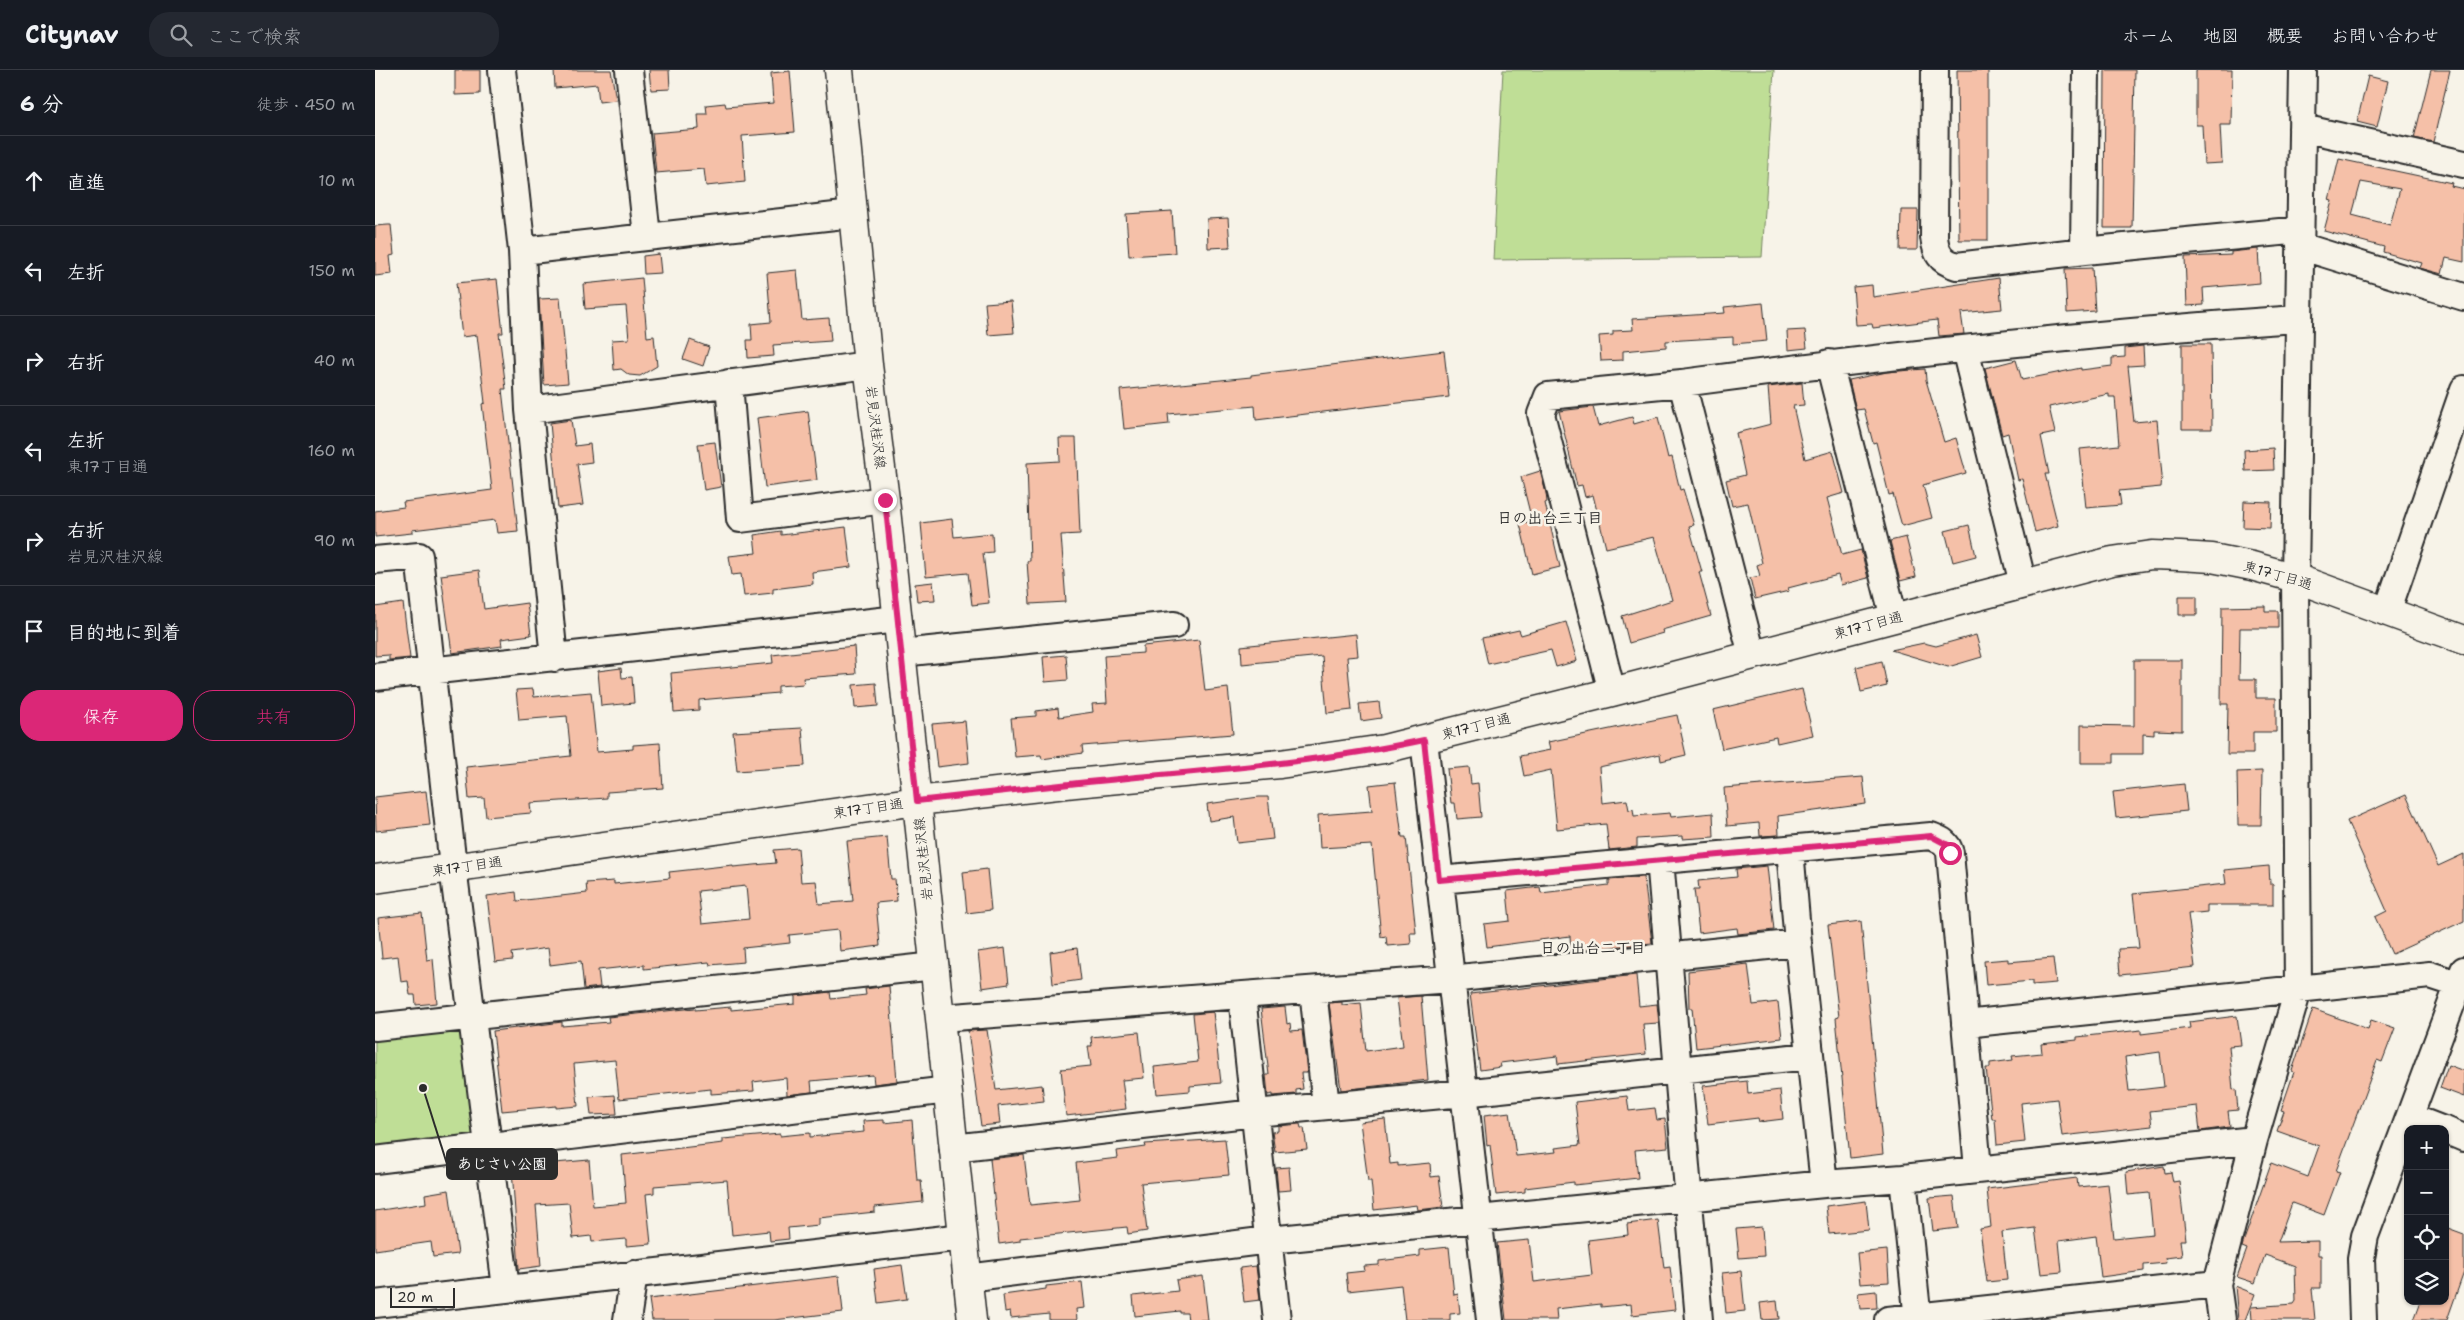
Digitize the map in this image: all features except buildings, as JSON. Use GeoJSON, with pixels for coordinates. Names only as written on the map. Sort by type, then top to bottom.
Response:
{"type":"FeatureCollection","features":[{"type":"Feature","properties":{"kind":"street"},"geometry":{"type":"LineString","coordinates":[[502,70],[522,251],[529,410],[554,658]]}},
{"type":"Feature","properties":{"kind":"street"},"geometry":{"type":"LineString","coordinates":[[629,70],[647,236]]}},
{"type":"Feature","properties":{"kind":"street","name":"岩見沢桂沢線"},"geometry":{"type":"LineString","coordinates":[[839,70],[868,365],[898,619],[972,1320]]}},
{"type":"Feature","properties":{"kind":"street"},"geometry":{"type":"LineString","coordinates":[[1935,70],[1934,237],[1936,252],[1945,262],[1957,266],[2084,251],[2300,238],[2464,297]]}},
{"type":"Feature","properties":{"kind":"street"},"geometry":{"type":"LineString","coordinates":[[2084,251],[2086,70]]}},
{"type":"Feature","properties":{"kind":"street"},"geometry":{"type":"LineString","coordinates":[[2221,1320],[2217,1284],[2254,1140],[2298,990],[2295,578],[2303,70]]}},
{"type":"Feature","properties":{"kind":"street"},"geometry":{"type":"LineString","coordinates":[[2302,128],[2464,164]]}},
{"type":"Feature","properties":{"kind":"street"},"geometry":{"type":"LineString","coordinates":[[522,251],[853,214]]}},
{"type":"Feature","properties":{"kind":"street"},"geometry":{"type":"LineString","coordinates":[[1612,692],[1541,414],[1548,396],[1965,349],[2191,326],[2299,319]]}},
{"type":"Feature","properties":{"kind":"street"},"geometry":{"type":"LineString","coordinates":[[1965,349],[2023,584]]}},
{"type":"Feature","properties":{"kind":"street"},"geometry":{"type":"LineString","coordinates":[[1829,364],[1894,618]]}},
{"type":"Feature","properties":{"kind":"street"},"geometry":{"type":"LineString","coordinates":[[529,410],[868,365]]}},
{"type":"Feature","properties":{"kind":"street"},"geometry":{"type":"LineString","coordinates":[[1683,382],[1752,654]]}},
{"type":"Feature","properties":{"kind":"street"},"geometry":{"type":"LineString","coordinates":[[729,383],[740,519],[885,500]]}},
{"type":"Feature","properties":{"kind":"street"},"geometry":{"type":"LineString","coordinates":[[2387,612],[2464,389]]}},
{"type":"Feature","properties":{"kind":"street"},"geometry":{"type":"LineString","coordinates":[[375,560],[419,556],[453,867],[506,1288]]}},
{"type":"Feature","properties":{"kind":"street","name":"東17丁目通"},"geometry":{"type":"LineString","coordinates":[[375,879],[917,801],[1075,783],[1331,758],[1424,740],[2023,584],[2111,562],[2152,556],[2212,558],[2295,578],[2464,640]]}},
{"type":"Feature","properties":{"kind":"street"},"geometry":{"type":"LineString","coordinates":[[375,677],[898,619]]}},
{"type":"Feature","properties":{"kind":"street"},"geometry":{"type":"LineString","coordinates":[[901,654],[1174,625]]}},
{"type":"Feature","properties":{"kind":"street"},"geometry":{"type":"LineString","coordinates":[[1424,740],[1490,1320]]}},
{"type":"Feature","properties":{"kind":"street"},"geometry":{"type":"LineString","coordinates":[[1439,880],[1931,836],[1948,845],[1978,1169]]}},
{"type":"Feature","properties":{"kind":"street"},"geometry":{"type":"LineString","coordinates":[[1791,849],[1809,1056],[1824,1184]]}},
{"type":"Feature","properties":{"kind":"street"},"geometry":{"type":"LineString","coordinates":[[1661,860],[1699,1320]]}},
{"type":"Feature","properties":{"kind":"street"},"geometry":{"type":"LineString","coordinates":[[941,1018],[1313,991],[1450,979],[1798,943]]}},
{"type":"Feature","properties":{"kind":"street"},"geometry":{"type":"LineString","coordinates":[[375,1027],[935,966]]}},
{"type":"Feature","properties":{"kind":"street"},"geometry":{"type":"LineString","coordinates":[[1965,1024],[2430,975],[2462,980],[2365,1236],[2361,1268],[2363,1320]]}},
{"type":"Feature","properties":{"kind":"street"},"geometry":{"type":"LineString","coordinates":[[1313,991],[1326,1106]]}},
{"type":"Feature","properties":{"kind":"street"},"geometry":{"type":"LineString","coordinates":[[1242,996],[1277,1320]]}},
{"type":"Feature","properties":{"kind":"street"},"geometry":{"type":"LineString","coordinates":[[953,1148],[1255,1113],[1809,1056]]}},
{"type":"Feature","properties":{"kind":"street"},"geometry":{"type":"LineString","coordinates":[[375,1160],[948,1090]]}},
{"type":"Feature","properties":{"kind":"street"},"geometry":{"type":"LineString","coordinates":[[2410,1117],[2431,1125]]}},
{"type":"Feature","properties":{"kind":"street"},"geometry":{"type":"LineString","coordinates":[[2449,1132],[2464,1138]]}},
{"type":"Feature","properties":{"kind":"street"},"geometry":{"type":"LineString","coordinates":[[967,1278],[1269,1240],[1824,1184],[1903,1178],[2254,1140]]}},
{"type":"Feature","properties":{"kind":"street"},"geometry":{"type":"LineString","coordinates":[[1903,1178],[1918,1318]]}},
{"type":"Feature","properties":{"kind":"street"},"geometry":{"type":"LineString","coordinates":[[375,1304],[963,1237]]}},
{"type":"Feature","properties":{"kind":"street"},"geometry":{"type":"LineString","coordinates":[[627,1320],[634,1274]]}},
{"type":"Feature","properties":{"kind":"street"},"geometry":{"type":"LineString","coordinates":[[1888,1320],[2217,1284]]}},
{"type":"Feature","properties":{"kind":"green space"},"geometry":{"type":"Polygon","coordinates":[[[1503,70],[1774,70],[1762,257],[1493,260],[1503,70]]]}},
{"type":"Feature","properties":{"kind":"green space"},"geometry":{"type":"Polygon","coordinates":[[[464,1025],[478,1139],[375,1152],[375,1036],[464,1025]]]}},
{"type":"Feature","properties":{"kind":"place","name":"あじさい公園"},"geometry":{"type":"Point","coordinates":[423,1088]}},
{"type":"Feature","properties":{"kind":"district","name":"日の出台三丁目"},"geometry":{"type":"Point","coordinates":[1550,518]}},
{"type":"Feature","properties":{"kind":"district","name":"日の出台二丁目"},"geometry":{"type":"Point","coordinates":[1593,948]}},
{"type":"Feature","properties":{"kind":"route"},"geometry":{"type":"LineString","coordinates":[[885,500],[917,801],[1075,783],[1331,758],[1424,740],[1439,880],[1931,836],[1948,845],[1950,853]]}}]}
